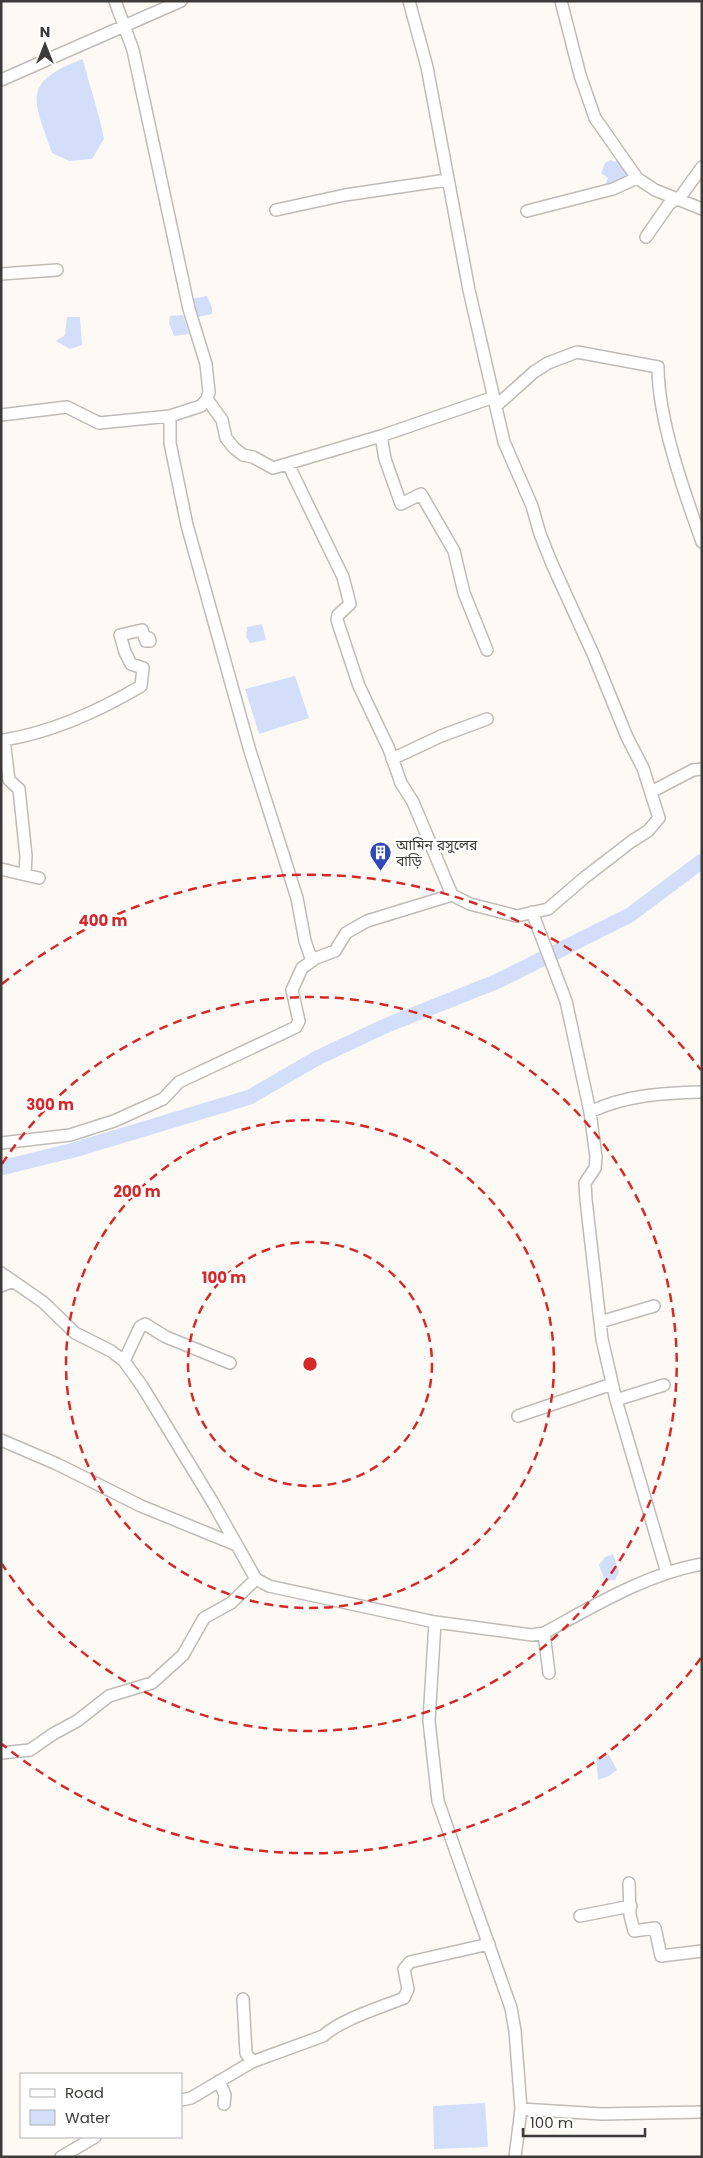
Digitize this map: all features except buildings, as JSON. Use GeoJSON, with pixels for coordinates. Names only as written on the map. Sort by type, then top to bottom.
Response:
{"type":"FeatureCollection","features":[{"type":"Feature","properties":{"kind":"street"},"geometry":{"type":"LineString","coordinates":[[1,415],[67,407],[99,423],[170,416],[201,406],[207,399],[209,392],[206,364],[189,309],[133,50],[115,1]]}},
{"type":"Feature","properties":{"kind":"street"},"geometry":{"type":"LineString","coordinates":[[1,80],[181,1]]}},
{"type":"Feature","properties":{"kind":"street"},"geometry":{"type":"LineString","coordinates":[[288,464],[344,577],[350,604],[338,615],[337,620],[359,686],[401,783],[413,802],[452,895],[470,904],[517,916],[548,909],[584,878],[648,831],[659,818],[643,768],[627,737],[540,534],[532,506],[504,442],[447,180],[427,67],[409,1]]}},
{"type":"Feature","properties":{"kind":"street"},"geometry":{"type":"LineString","coordinates":[[560,1],[580,75],[595,118],[637,178],[655,190],[702,209]]}},
{"type":"Feature","properties":{"kind":"street"},"geometry":{"type":"LineString","coordinates":[[646,237],[675,198],[682,196],[702,168]]}},
{"type":"Feature","properties":{"kind":"street"},"geometry":{"type":"LineString","coordinates":[[527,211],[613,189],[637,178]]}},
{"type":"Feature","properties":{"kind":"street"},"geometry":{"type":"LineString","coordinates":[[276,210],[352,194],[447,180]]}},
{"type":"Feature","properties":{"kind":"street"},"geometry":{"type":"LineString","coordinates":[[1,274],[57,270]]}},
{"type":"Feature","properties":{"kind":"street"},"geometry":{"type":"LineString","coordinates":[[207,399],[222,420],[226,438],[234,448],[243,455],[253,456],[273,468],[495,401],[548,363],[577,352],[658,367],[660,398],[678,470],[702,542]]}},
{"type":"Feature","properties":{"kind":"street"},"geometry":{"type":"LineString","coordinates":[[170,416],[170,443],[187,525],[250,751],[297,898],[305,941],[312,960]]}},
{"type":"Feature","properties":{"kind":"street"},"geometry":{"type":"LineString","coordinates":[[381,436],[385,459],[401,504],[421,494],[454,551],[464,593],[487,650]]}},
{"type":"Feature","properties":{"kind":"street"},"geometry":{"type":"LineString","coordinates":[[25,874],[26,856],[19,789],[9,780],[4,740],[23,737],[55,727],[95,710],[141,686],[143,668],[131,664],[125,652],[120,634],[142,630],[146,641],[150,640],[149,638]]}},
{"type":"Feature","properties":{"kind":"street"},"geometry":{"type":"LineString","coordinates":[[392,759],[441,736],[487,719]]}},
{"type":"Feature","properties":{"kind":"street"},"geometry":{"type":"LineString","coordinates":[[651,792],[693,770],[702,769]]}},
{"type":"Feature","properties":{"kind":"street"},"geometry":{"type":"LineString","coordinates":[[1,870],[39,878]]}},
{"type":"Feature","properties":{"kind":"street"},"geometry":{"type":"LineString","coordinates":[[1,1143],[70,1135],[114,1120],[163,1099],[179,1082],[296,1027],[299,1021],[292,990],[302,968],[312,960],[335,951],[346,933],[367,921],[452,895]]}},
{"type":"Feature","properties":{"kind":"street"},"geometry":{"type":"LineString","coordinates":[[532,912],[540,937],[552,960],[566,1001],[590,1112],[596,1157],[595,1168],[585,1184],[600,1322],[616,1400],[667,1573]]}},
{"type":"Feature","properties":{"kind":"street"},"geometry":{"type":"LineString","coordinates":[[590,1112],[609,1103],[634,1097],[702,1092]]}},
{"type":"Feature","properties":{"kind":"street"},"geometry":{"type":"LineString","coordinates":[[1,1272],[43,1302],[75,1333],[111,1351],[124,1361],[142,1386],[212,1501],[234,1544],[256,1579],[268,1586],[436,1622],[532,1635],[544,1633],[636,1586],[667,1573],[702,1564]]}},
{"type":"Feature","properties":{"kind":"street"},"geometry":{"type":"LineString","coordinates":[[1,1286],[13,1281]]}},
{"type":"Feature","properties":{"kind":"street"},"geometry":{"type":"LineString","coordinates":[[600,1322],[654,1306]]}},
{"type":"Feature","properties":{"kind":"street"},"geometry":{"type":"LineString","coordinates":[[124,1361],[140,1327],[145,1324],[166,1338],[230,1363]]}},
{"type":"Feature","properties":{"kind":"street"},"geometry":{"type":"LineString","coordinates":[[518,1416],[612,1384]]}},
{"type":"Feature","properties":{"kind":"street"},"geometry":{"type":"LineString","coordinates":[[616,1400],[664,1385]]}},
{"type":"Feature","properties":{"kind":"street"},"geometry":{"type":"LineString","coordinates":[[1,1440],[57,1464],[141,1506],[234,1544]]}},
{"type":"Feature","properties":{"kind":"street"},"geometry":{"type":"LineString","coordinates":[[1,1753],[30,1750],[57,1731],[77,1721],[104,1699],[152,1683],[183,1655],[204,1618],[231,1603],[256,1579]]}},
{"type":"Feature","properties":{"kind":"street"},"geometry":{"type":"LineString","coordinates":[[436,1622],[429,1721],[438,1801],[512,2015],[521,2110],[515,2157]]}},
{"type":"Feature","properties":{"kind":"street"},"geometry":{"type":"LineString","coordinates":[[544,1633],[549,1673]]}},
{"type":"Feature","properties":{"kind":"street"},"geometry":{"type":"LineString","coordinates":[[629,1883],[630,1915],[634,1931],[655,1928],[660,1956],[702,1951]]}},
{"type":"Feature","properties":{"kind":"street"},"geometry":{"type":"LineString","coordinates":[[580,1916],[631,1906]]}},
{"type":"Feature","properties":{"kind":"street"},"geometry":{"type":"LineString","coordinates":[[182,2100],[191,2098],[252,2062],[323,2036],[332,2028],[359,2017],[376,2007],[404,1998],[408,1989],[404,1969],[410,1962],[489,1944]]}},
{"type":"Feature","properties":{"kind":"street"},"geometry":{"type":"LineString","coordinates":[[243,1999],[246,2053],[252,2062]]}},
{"type":"Feature","properties":{"kind":"street"},"geometry":{"type":"LineString","coordinates":[[219,2081],[225,2095],[224,2104]]}},
{"type":"Feature","properties":{"kind":"street"},"geometry":{"type":"LineString","coordinates":[[521,2110],[602,2114],[702,2112]]}},
{"type":"Feature","properties":{"kind":"street"},"geometry":{"type":"LineString","coordinates":[[61,2157],[93,2138]]}},
{"type":"Feature","properties":{"kind":"water"},"geometry":{"type":"Polygon","coordinates":[[[83,59],[104,139],[92,159],[69,161],[52,153],[40,119],[37,94],[41,85],[49,76],[63,67],[83,59]]]}},
{"type":"Feature","properties":{"kind":"water"},"geometry":{"type":"Polygon","coordinates":[[[617,159],[627,173],[627,176],[613,184],[605,185],[608,178],[601,173],[605,163],[610,160],[615,162],[617,159]]]}},
{"type":"Feature","properties":{"kind":"water"},"geometry":{"type":"Polygon","coordinates":[[[207,296],[212,308],[212,314],[198,317],[191,299],[207,296]]]}},
{"type":"Feature","properties":{"kind":"water"},"geometry":{"type":"Polygon","coordinates":[[[183,315],[189,334],[174,336],[169,323],[170,316],[183,315]]]}},
{"type":"Feature","properties":{"kind":"water"},"geometry":{"type":"Polygon","coordinates":[[[67,317],[80,317],[82,345],[70,349],[56,341],[65,335],[67,317]]]}},
{"type":"Feature","properties":{"kind":"water"},"geometry":{"type":"Polygon","coordinates":[[[262,624],[266,640],[250,643],[246,637],[247,627],[262,624]]]}},
{"type":"Feature","properties":{"kind":"water"},"geometry":{"type":"Polygon","coordinates":[[[295,676],[309,718],[259,734],[245,689],[295,676]]]}},
{"type":"Feature","properties":{"kind":"water"},"geometry":{"type":"Polygon","coordinates":[[[613,1554],[619,1572],[615,1580],[605,1581],[599,1565],[605,1557],[613,1554]]]}},
{"type":"Feature","properties":{"kind":"water"},"geometry":{"type":"Polygon","coordinates":[[[609,1755],[617,1770],[609,1776],[598,1780],[596,1757],[609,1755]]]}},
{"type":"Feature","properties":{"kind":"water"},"geometry":{"type":"Polygon","coordinates":[[[485,2103],[488,2147],[434,2149],[433,2106],[485,2103]]]}},
{"type":"Feature","properties":{"kind":"waterway"},"geometry":{"type":"LineString","coordinates":[[1,1168],[74,1150],[250,1097],[317,1058],[385,1026],[498,981],[630,915],[702,861]]}},
{"type":"Feature","properties":{"kind":"place","name":"আমিন রসুলের বাড়ি"},"geometry":{"type":"Point","coordinates":[380,872]}}]}
